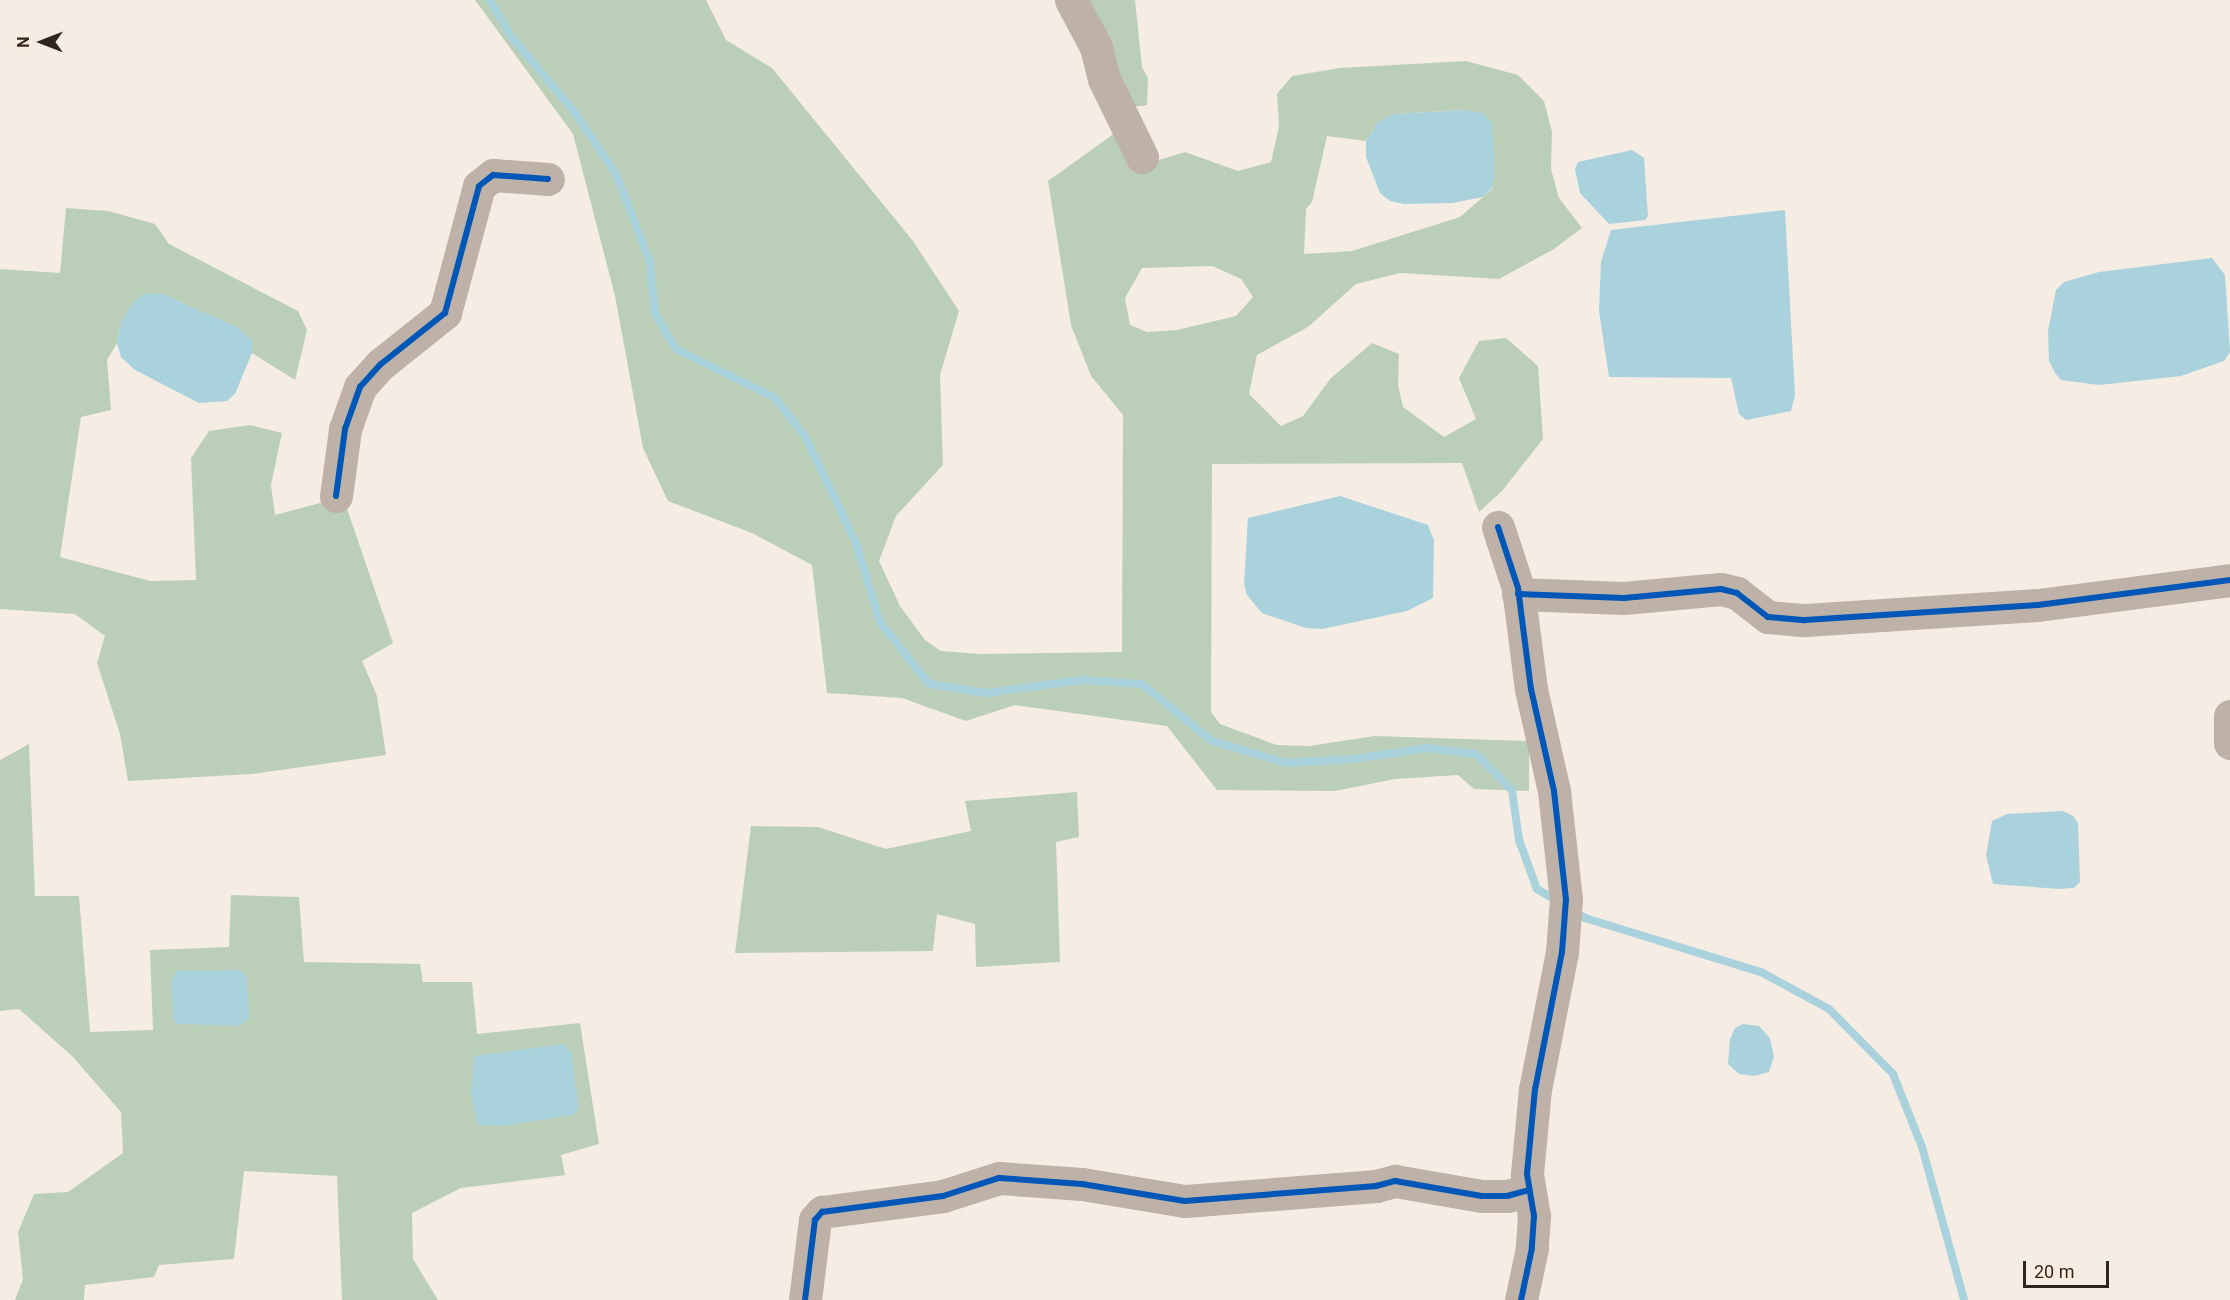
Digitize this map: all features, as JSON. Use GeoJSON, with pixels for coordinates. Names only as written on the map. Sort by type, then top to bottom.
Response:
{"type":"FeatureCollection","features":[{"type":"Feature","properties":{"kind":"street"},"geometry":{"type":"LineString","coordinates":[[1071,0],[1096,47],[1104,79],[1142,157]]}},
{"type":"Feature","properties":{"kind":"street"},"geometry":{"type":"LineString","coordinates":[[336,496],[345,429],[360,387],[381,364],[445,313],[479,186],[493,175],[548,179]]}},
{"type":"Feature","properties":{"kind":"street"},"geometry":{"type":"LineString","coordinates":[[1498,526],[1518,594],[1531,689],[1554,791],[1566,899],[1562,952],[1535,1089],[1529,1190],[1534,1216],[1532,1248],[1521,1300]]}},
{"type":"Feature","properties":{"kind":"street"},"geometry":{"type":"LineString","coordinates":[[1518,594],[1624,598],[1721,589],[1737,594],[1768,617],[1805,620],[2038,605],[2230,580]]}},
{"type":"Feature","properties":{"kind":"street"},"geometry":{"type":"LineString","coordinates":[[2230,716],[2230,743]]}},
{"type":"Feature","properties":{"kind":"street"},"geometry":{"type":"LineString","coordinates":[[805,1300],[814,1220],[822,1212],[944,1196],[999,1178],[1082,1184],[1185,1201],[1376,1186],[1395,1181],[1482,1196],[1507,1196],[1529,1190]]}},
{"type":"Feature","properties":{"kind":"green space"},"geometry":{"type":"Polygon","coordinates":[[[475,0],[706,0],[726,40],[772,68],[913,241],[959,311],[940,375],[943,465],[896,516],[879,561],[900,606],[925,640],[941,651],[980,654],[1122,652],[1123,415],[1091,376],[1071,325],[1048,181],[1115,133],[1143,165],[1185,152],[1238,171],[1271,162],[1279,126],[1277,94],[1292,76],[1340,68],[1466,61],[1518,75],[1544,101],[1552,132],[1551,169],[1559,198],[1582,228],[1554,249],[1499,279],[1400,273],[1356,284],[1308,327],[1257,355],[1249,394],[1281,426],[1303,416],[1331,378],[1372,343],[1399,354],[1398,385],[1403,407],[1444,437],[1476,419],[1459,378],[1479,341],[1506,338],[1538,366],[1543,439],[1502,491],[1479,512],[1462,463],[1212,464],[1211,712],[1220,724],[1277,745],[1309,746],[1375,736],[1529,741],[1529,791],[1474,789],[1458,775],[1395,779],[1335,791],[1217,790],[1167,726],[1015,705],[966,721],[902,698],[827,693],[812,565],[752,533],[668,501],[643,448],[615,296],[573,134],[475,0]],[[1465,110],[1393,114],[1378,122],[1366,141],[1327,136],[1312,202],[1306,209],[1304,254],[1352,251],[1460,217],[1492,189],[1465,110]],[[1212,266],[1142,268],[1125,298],[1130,325],[1147,332],[1177,330],[1236,316],[1253,297],[1241,279],[1212,266]]]}},
{"type":"Feature","properties":{"kind":"green space"},"geometry":{"type":"Polygon","coordinates":[[[1079,0],[1135,0],[1142,67],[1148,78],[1147,105],[1127,108],[1079,0]]]}},
{"type":"Feature","properties":{"kind":"green space"},"geometry":{"type":"Polygon","coordinates":[[[66,208],[108,211],[155,224],[169,244],[298,311],[307,330],[295,380],[252,353],[252,340],[237,327],[163,294],[144,294],[121,323],[117,343],[107,360],[111,410],[81,417],[60,557],[150,581],[196,580],[191,458],[209,431],[250,425],[282,433],[271,485],[275,515],[343,497],[393,643],[362,661],[377,696],[386,755],[252,774],[128,781],[120,734],[97,663],[105,636],[75,614],[0,609],[0,269],[60,273],[66,208]]]}},
{"type":"Feature","properties":{"kind":"green space"},"geometry":{"type":"Polygon","coordinates":[[[29,744],[35,896],[79,896],[90,1032],[153,1030],[150,950],[229,947],[231,895],[299,897],[304,962],[420,964],[423,982],[472,982],[477,1034],[580,1023],[599,1144],[561,1155],[565,1175],[461,1188],[412,1213],[413,1259],[438,1300],[342,1300],[337,1176],[244,1171],[234,1259],[159,1265],[154,1277],[85,1285],[84,1300],[15,1300],[23,1279],[18,1232],[34,1194],[68,1192],[123,1153],[121,1112],[72,1056],[19,1009],[0,1011],[0,760],[29,744]]]}},
{"type":"Feature","properties":{"kind":"green space"},"geometry":{"type":"Polygon","coordinates":[[[1077,792],[1079,837],[1056,842],[1060,962],[976,967],[975,924],[937,914],[933,951],[735,953],[751,826],[818,827],[886,849],[971,831],[965,801],[1077,792]]]}},
{"type":"Feature","properties":{"kind":"water"},"geometry":{"type":"Polygon","coordinates":[[[1465,110],[1484,114],[1492,123],[1495,174],[1491,189],[1483,197],[1452,203],[1404,204],[1390,201],[1380,193],[1366,157],[1366,141],[1378,122],[1393,114],[1465,110]]]}},
{"type":"Feature","properties":{"kind":"water"},"geometry":{"type":"Polygon","coordinates":[[[1632,150],[1644,158],[1648,216],[1645,220],[1609,224],[1580,193],[1575,169],[1578,162],[1632,150]]]}},
{"type":"Feature","properties":{"kind":"water"},"geometry":{"type":"Polygon","coordinates":[[[1785,210],[1795,396],[1791,411],[1746,420],[1739,414],[1731,378],[1609,377],[1599,311],[1601,262],[1611,230],[1785,210]]]}},
{"type":"Feature","properties":{"kind":"water"},"geometry":{"type":"Polygon","coordinates":[[[2212,258],[2225,275],[2230,352],[2224,361],[2181,376],[2099,385],[2061,380],[2055,373],[2049,361],[2048,331],[2056,290],[2064,282],[2099,272],[2212,258]]]}},
{"type":"Feature","properties":{"kind":"water"},"geometry":{"type":"Polygon","coordinates":[[[144,294],[163,294],[237,327],[252,340],[252,353],[235,394],[227,401],[199,403],[135,370],[121,357],[117,343],[121,323],[132,303],[144,294]]]}},
{"type":"Feature","properties":{"kind":"water"},"geometry":{"type":"Polygon","coordinates":[[[1340,496],[1428,525],[1434,541],[1433,598],[1407,611],[1322,629],[1306,628],[1262,613],[1247,595],[1244,584],[1248,518],[1340,496]]]}},
{"type":"Feature","properties":{"kind":"water"},"geometry":{"type":"Polygon","coordinates":[[[2063,811],[2073,816],[2078,823],[2080,882],[2074,888],[2059,889],[1993,884],[1986,855],[1992,821],[2007,814],[2063,811]]]}},
{"type":"Feature","properties":{"kind":"water"},"geometry":{"type":"Polygon","coordinates":[[[239,970],[247,977],[249,1019],[239,1026],[178,1024],[173,1020],[171,981],[177,971],[239,970]]]}},
{"type":"Feature","properties":{"kind":"water"},"geometry":{"type":"Polygon","coordinates":[[[1743,1024],[1759,1026],[1770,1038],[1774,1057],[1769,1072],[1754,1076],[1739,1074],[1728,1064],[1730,1039],[1735,1028],[1743,1024]]]}},
{"type":"Feature","properties":{"kind":"water"},"geometry":{"type":"Polygon","coordinates":[[[564,1044],[571,1052],[579,1108],[573,1115],[503,1126],[478,1125],[471,1096],[474,1056],[564,1044]]]}},
{"type":"Feature","properties":{"kind":"waterway"},"geometry":{"type":"LineString","coordinates":[[490,0],[511,36],[573,110],[616,174],[650,262],[655,313],[676,349],[775,398],[805,436],[856,543],[880,622],[929,684],[986,693],[1082,680],[1142,684],[1212,741],[1286,763],[1354,759],[1427,748],[1476,754],[1512,790],[1519,840],[1537,889],[1557,901]]}},
{"type":"Feature","properties":{"kind":"waterway"},"geometry":{"type":"LineString","coordinates":[[1573,911],[1585,918],[1761,972],[1829,1009],[1893,1074],[1922,1147],[1964,1300]]}},
{"type":"Feature","properties":{"kind":"cycle path"},"geometry":{"type":"LineString","coordinates":[[336,496],[345,429],[360,387],[381,364],[445,313],[479,186],[493,175],[548,179]]}},
{"type":"Feature","properties":{"kind":"cycle path"},"geometry":{"type":"LineString","coordinates":[[1498,527],[1518,588],[1531,689],[1554,791],[1566,899],[1562,952],[1535,1089],[1527,1174],[1534,1216],[1532,1248],[1521,1300]]}},
{"type":"Feature","properties":{"kind":"cycle path"},"geometry":{"type":"LineString","coordinates":[[1518,594],[1624,598],[1721,589],[1737,593],[1768,617],[1805,620],[2038,605],[2230,580]]}},
{"type":"Feature","properties":{"kind":"cycle path"},"geometry":{"type":"LineString","coordinates":[[805,1300],[815,1220],[822,1212],[943,1196],[999,1178],[1082,1184],[1185,1201],[1376,1186],[1395,1181],[1482,1196],[1507,1196],[1529,1190]]}}]}
